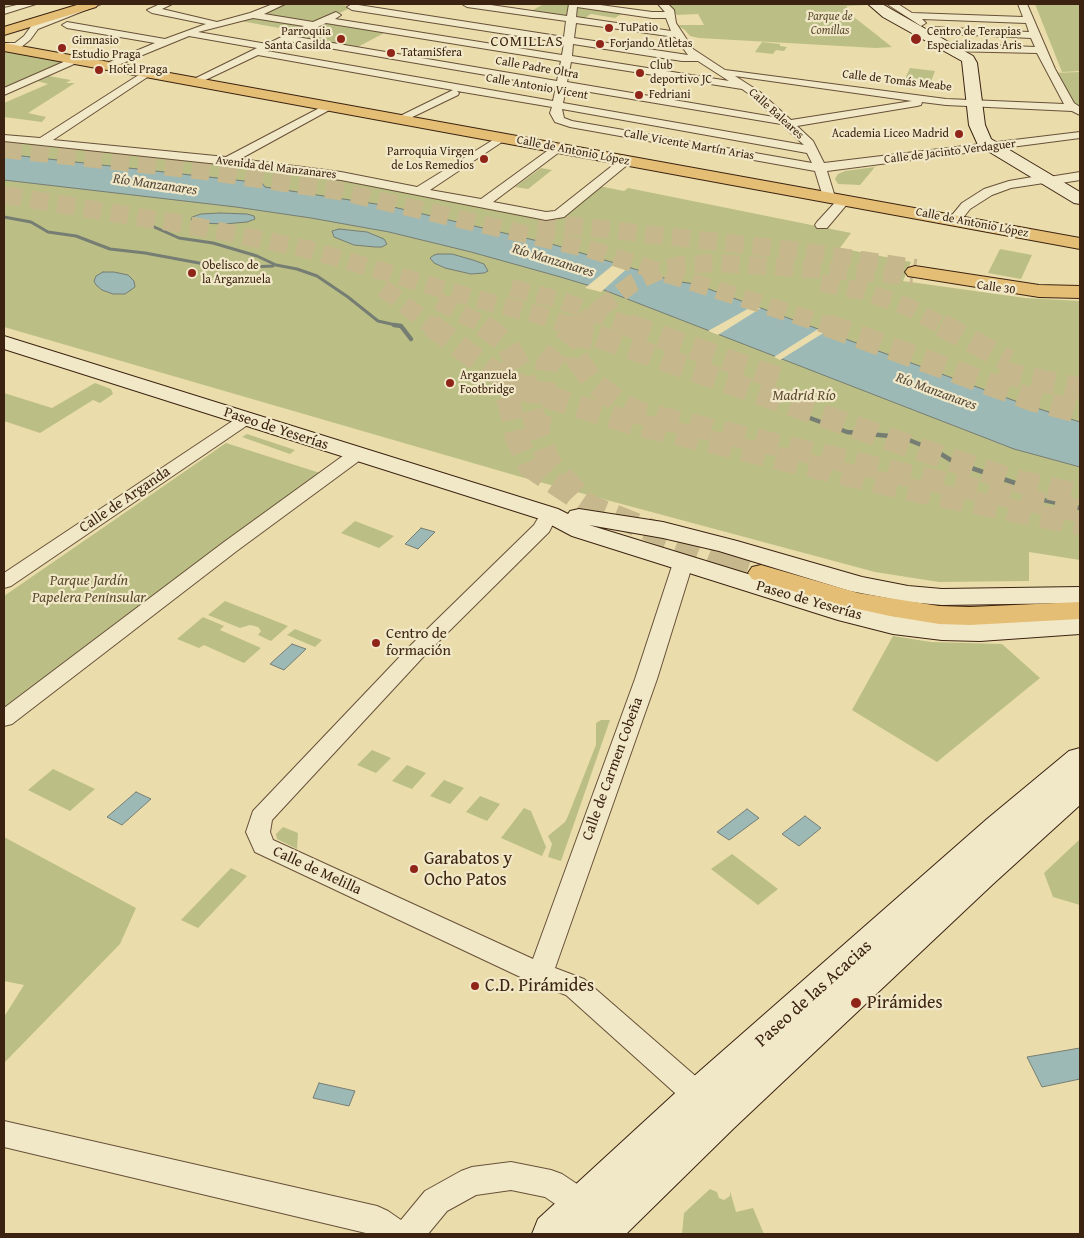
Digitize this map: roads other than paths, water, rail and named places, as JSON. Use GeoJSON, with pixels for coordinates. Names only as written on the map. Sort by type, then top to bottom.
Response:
{"type":"FeatureCollection","features":[{"type":"Feature","properties":{"kind":"main road"},"geometry":{"type":"LineString","coordinates":[[7,24],[32,4]]}},
{"type":"Feature","properties":{"kind":"main road"},"geometry":{"type":"LineString","coordinates":[[7,24],[52,4]]}},
{"type":"Feature","properties":{"kind":"main road"},"geometry":{"type":"LineString","coordinates":[[7,24],[72,4]]}},
{"type":"Feature","properties":{"kind":"main road"},"geometry":{"type":"LineString","coordinates":[[7,24],[92,4]]}},
{"type":"Feature","properties":{"kind":"main road"},"geometry":{"type":"LineString","coordinates":[[874,4],[888,14],[955,48],[970,63],[974,103],[980,136],[984,142],[1080,199]]}},
{"type":"Feature","properties":{"kind":"main road","name":"Calle de Antonio López"},"geometry":{"type":"LineString","coordinates":[[4,40],[72,58]]}},
{"type":"Feature","properties":{"kind":"main road","name":"Calle de Antonio López"},"geometry":{"type":"LineString","coordinates":[[4,46],[1080,244]]}},
{"type":"Feature","properties":{"kind":"main road","name":"Calle 30"},"geometry":{"type":"LineString","coordinates":[[915,272],[1037,294],[1080,292]]}},
{"type":"Feature","properties":{"kind":"main road","name":"Paseo de Yeserías"},"geometry":{"type":"LineString","coordinates":[[4,342],[549,514],[582,531],[848,614],[892,625],[942,631],[980,632],[1080,625]]}},
{"type":"Feature","properties":{"kind":"main road","name":"Paseo de Yeserías"},"geometry":{"type":"LineString","coordinates":[[549,514],[576,516],[663,530],[728,546],[859,585],[908,594],[961,598],[1080,595]]}},
{"type":"Feature","properties":{"kind":"main road","name":"Paseo de Yeserías"},"geometry":{"type":"LineString","coordinates":[[761,572],[854,600],[890,608],[939,615],[970,616],[1080,611]]}},
{"type":"Feature","properties":{"kind":"main road","name":"Paseo de las Acacias"},"geometry":{"type":"LineString","coordinates":[[553,1234],[597,1226],[709,1106],[999,828],[1080,759]]}},
{"type":"Feature","properties":{"kind":"main road","name":"Paseo de las Acacias"},"geometry":{"type":"LineString","coordinates":[[709,1106],[981,875],[1080,787]]}},
{"type":"Feature","properties":{"kind":"street"},"geometry":{"type":"LineString","coordinates":[[4,11],[32,4]]}},
{"type":"Feature","properties":{"kind":"street"},"geometry":{"type":"LineString","coordinates":[[20,44],[27,38],[30,32],[44,22],[96,4]]}},
{"type":"Feature","properties":{"kind":"street"},"geometry":{"type":"LineString","coordinates":[[167,4],[152,10],[218,24]]}},
{"type":"Feature","properties":{"kind":"street"},"geometry":{"type":"LineString","coordinates":[[111,65],[187,33],[253,15],[281,4]]}},
{"type":"Feature","properties":{"kind":"street"},"geometry":{"type":"LineString","coordinates":[[467,4],[679,35]]}},
{"type":"Feature","properties":{"kind":"street"},"geometry":{"type":"LineString","coordinates":[[557,105],[574,4],[652,15],[670,15]]}},
{"type":"Feature","properties":{"kind":"street","name":"Calle Baleares"},"geometry":{"type":"LineString","coordinates":[[663,4],[669,10],[671,23],[689,51],[746,87],[786,122],[812,150],[837,198]]}},
{"type":"Feature","properties":{"kind":"street"},"geometry":{"type":"LineString","coordinates":[[892,4],[932,30],[955,48],[1041,50]]}},
{"type":"Feature","properties":{"kind":"street"},"geometry":{"type":"LineString","coordinates":[[195,81],[356,6],[688,59],[699,58]]}},
{"type":"Feature","properties":{"kind":"street"},"geometry":{"type":"LineString","coordinates":[[1010,6],[1024,6],[1041,50],[1076,110]]}},
{"type":"Feature","properties":{"kind":"street"},"geometry":{"type":"LineString","coordinates":[[106,11],[67,25],[164,42]]}},
{"type":"Feature","properties":{"kind":"street"},"geometry":{"type":"LineString","coordinates":[[253,15],[314,25]]}},
{"type":"Feature","properties":{"kind":"street"},"geometry":{"type":"LineString","coordinates":[[516,32],[545,16]]}},
{"type":"Feature","properties":{"kind":"street"},"geometry":{"type":"LineString","coordinates":[[910,16],[1030,20]]}},
{"type":"Feature","properties":{"kind":"street"},"geometry":{"type":"LineString","coordinates":[[324,20],[746,87]]}},
{"type":"Feature","properties":{"kind":"street"},"geometry":{"type":"LineString","coordinates":[[140,38],[158,30]]}},
{"type":"Feature","properties":{"kind":"street"},"geometry":{"type":"LineString","coordinates":[[932,30],[1035,35]]}},
{"type":"Feature","properties":{"kind":"street"},"geometry":{"type":"LineString","coordinates":[[352,50],[388,31]]}},
{"type":"Feature","properties":{"kind":"street"},"geometry":{"type":"LineString","coordinates":[[187,33],[268,47]]}},
{"type":"Feature","properties":{"kind":"street","name":"Calle Padre Oltra"},"geometry":{"type":"LineString","coordinates":[[286,38],[778,122],[913,101]]}},
{"type":"Feature","properties":{"kind":"street","name":"Calle de Antonio López"},"geometry":{"type":"LineString","coordinates":[[4,46],[20,44]]}},
{"type":"Feature","properties":{"kind":"street","name":"Calle Antonio Vicent"},"geometry":{"type":"LineString","coordinates":[[256,52],[812,150]]}},
{"type":"Feature","properties":{"kind":"street"},"geometry":{"type":"LineString","coordinates":[[4,92],[72,58]]}},
{"type":"Feature","properties":{"kind":"street","name":"Calle de Tomás Meabe"},"geometry":{"type":"LineString","coordinates":[[720,71],[913,101],[1076,110]]}},
{"type":"Feature","properties":{"kind":"street"},"geometry":{"type":"LineString","coordinates":[[42,142],[148,72]]}},
{"type":"Feature","properties":{"kind":"street"},"geometry":{"type":"LineString","coordinates":[[402,119],[454,93]]}},
{"type":"Feature","properties":{"kind":"street","name":"Calle Vicente Martín Arias"},"geometry":{"type":"LineString","coordinates":[[557,105],[556,113],[559,120],[570,124],[791,164],[820,167]]}},
{"type":"Feature","properties":{"kind":"street"},"geometry":{"type":"LineString","coordinates":[[228,161],[328,106]]}},
{"type":"Feature","properties":{"kind":"street","name":"Calle de Jacinto Verdaguer"},"geometry":{"type":"LineString","coordinates":[[820,167],[1080,135]]}},
{"type":"Feature","properties":{"kind":"street","name":"Avenida del Manzanares"},"geometry":{"type":"LineString","coordinates":[[4,138],[228,161],[341,176],[421,190],[546,216],[559,214],[626,161]]}},
{"type":"Feature","properties":{"kind":"street"},"geometry":{"type":"LineString","coordinates":[[421,190],[501,138]]}},
{"type":"Feature","properties":{"kind":"street"},"geometry":{"type":"LineString","coordinates":[[484,203],[558,148]]}},
{"type":"Feature","properties":{"kind":"street"},"geometry":{"type":"LineString","coordinates":[[954,220],[966,206],[988,192],[1009,184],[1080,176]]}},
{"type":"Feature","properties":{"kind":"street"},"geometry":{"type":"LineString","coordinates":[[822,225],[837,198]]}},
{"type":"Feature","properties":{"kind":"street","name":"Calle de Arganda"},"geometry":{"type":"LineString","coordinates":[[4,582],[246,419]]}},
{"type":"Feature","properties":{"kind":"street"},"geometry":{"type":"LineString","coordinates":[[4,719],[223,552],[357,454]]}},
{"type":"Feature","properties":{"kind":"street","name":"Calle de Melilla"},"geometry":{"type":"LineString","coordinates":[[549,514],[542,528],[418,650],[261,817],[258,832],[263,846],[540,974],[575,987],[709,1106]]}},
{"type":"Feature","properties":{"kind":"street","name":"Calle de Carmen Cobeña"},"geometry":{"type":"LineString","coordinates":[[540,974],[649,671],[683,563]]}},
{"type":"Feature","properties":{"kind":"street"},"geometry":{"type":"LineString","coordinates":[[4,1134],[377,1221],[395,1234]]}},
{"type":"Feature","properties":{"kind":"street"},"geometry":{"type":"LineString","coordinates":[[408,1234],[436,1201],[472,1181],[512,1176],[551,1184],[597,1226]]}},
{"type":"Feature","properties":{"kind":"water","name":"Río Manzanares"},"geometry":{"type":"Polygon","coordinates":[[[4,154],[262,183],[265,187],[389,206],[555,245],[674,281],[695,284],[1018,402],[1080,422],[1080,467],[1014,449],[604,290],[557,276],[389,232],[311,218],[236,207],[4,180],[4,154]]]}},
{"type":"Feature","properties":{"kind":"water"},"geometry":{"type":"Polygon","coordinates":[[[201,214],[247,214],[254,216],[255,219],[247,222],[224,224],[201,223],[191,220],[192,217],[201,214]]]}},
{"type":"Feature","properties":{"kind":"water"},"geometry":{"type":"Polygon","coordinates":[[[339,229],[367,232],[384,239],[387,244],[382,247],[354,245],[334,237],[332,231],[339,229]]]}},
{"type":"Feature","properties":{"kind":"water"},"geometry":{"type":"Polygon","coordinates":[[[438,254],[452,254],[473,260],[484,264],[488,271],[471,274],[445,268],[434,263],[430,258],[438,254]]]}},
{"type":"Feature","properties":{"kind":"water"},"geometry":{"type":"Polygon","coordinates":[[[103,272],[128,275],[134,281],[135,287],[125,294],[113,294],[102,290],[94,281],[96,276],[103,272]]]}},
{"type":"Feature","properties":{"kind":"water"},"geometry":{"type":"Polygon","coordinates":[[[421,528],[435,532],[418,549],[405,544],[421,528]]]}},
{"type":"Feature","properties":{"kind":"water"},"geometry":{"type":"Polygon","coordinates":[[[292,644],[306,649],[284,670],[270,664],[292,644]]]}},
{"type":"Feature","properties":{"kind":"water"},"geometry":{"type":"Polygon","coordinates":[[[136,792],[151,799],[122,825],[107,817],[136,792]]]}},
{"type":"Feature","properties":{"kind":"water"},"geometry":{"type":"Polygon","coordinates":[[[747,809],[759,818],[729,840],[717,832],[747,809]]]}},
{"type":"Feature","properties":{"kind":"water"},"geometry":{"type":"Polygon","coordinates":[[[805,816],[821,828],[799,846],[782,834],[805,816]]]}},
{"type":"Feature","properties":{"kind":"water"},"geometry":{"type":"Polygon","coordinates":[[[1080,1048],[1080,1079],[1042,1087],[1027,1057],[1080,1048]]]}},
{"type":"Feature","properties":{"kind":"water"},"geometry":{"type":"Polygon","coordinates":[[[319,1083],[355,1091],[349,1106],[313,1098],[319,1083]]]}},
{"type":"Feature","properties":{"kind":"waterway"},"geometry":{"type":"LineString","coordinates":[[4,217],[31,222],[48,232],[76,236],[110,249],[145,253],[226,268],[273,266]]}},
{"type":"Feature","properties":{"kind":"waterway"},"geometry":{"type":"LineString","coordinates":[[152,226],[179,238],[213,243],[257,256],[276,265],[297,269],[317,276],[348,297],[378,321],[398,326]]}},
{"type":"Feature","properties":{"kind":"waterway"},"geometry":{"type":"LineString","coordinates":[[394,325],[398,326]]}},
{"type":"Feature","properties":{"kind":"waterway"},"geometry":{"type":"LineString","coordinates":[[398,326],[401,326],[411,339]]}},
{"type":"Feature","properties":{"kind":"waterway","name":"Calle 30"},"geometry":{"type":"LineString","coordinates":[[810,418],[847,432],[890,436],[909,440],[936,451],[954,462],[1015,483],[1039,499],[1080,508]]}},
{"type":"Feature","properties":{"kind":"tunnel"},"geometry":{"type":"LineString","coordinates":[[4,149],[205,171],[339,191],[589,249],[828,325]]}},
{"type":"Feature","properties":{"kind":"tunnel"},"geometry":{"type":"LineString","coordinates":[[4,195],[199,227],[307,249],[473,298],[539,315],[570,326]]}},
{"type":"Feature","properties":{"kind":"tunnel"},"geometry":{"type":"LineString","coordinates":[[538,222],[800,251],[916,268]]}},
{"type":"Feature","properties":{"kind":"tunnel"},"geometry":{"type":"LineString","coordinates":[[584,322],[633,283],[663,269],[681,265],[717,263],[913,276]]}},
{"type":"Feature","properties":{"kind":"tunnel"},"geometry":{"type":"LineString","coordinates":[[821,283],[863,291],[908,307],[943,326]]}},
{"type":"Feature","properties":{"kind":"tunnel"},"geometry":{"type":"LineString","coordinates":[[383,288],[432,326]]}},
{"type":"Feature","properties":{"kind":"tunnel"},"geometry":{"type":"LineString","coordinates":[[511,288],[559,300],[631,326]]}},
{"type":"Feature","properties":{"kind":"tunnel"},"geometry":{"type":"LineString","coordinates":[[438,301],[485,326]]}},
{"type":"Feature","properties":{"kind":"tunnel"},"geometry":{"type":"LineString","coordinates":[[579,326],[584,322]]}},
{"type":"Feature","properties":{"kind":"tunnel"},"geometry":{"type":"LineString","coordinates":[[583,326],[584,322]]}},
{"type":"Feature","properties":{"kind":"tunnel"},"geometry":{"type":"LineString","coordinates":[[431,325],[489,369],[503,377]]}},
{"type":"Feature","properties":{"kind":"tunnel"},"geometry":{"type":"LineString","coordinates":[[483,325],[506,343],[522,370],[527,389]]}},
{"type":"Feature","properties":{"kind":"tunnel"},"geometry":{"type":"LineString","coordinates":[[566,325],[903,444],[1016,481],[1080,495]]}},
{"type":"Feature","properties":{"kind":"tunnel"},"geometry":{"type":"LineString","coordinates":[[583,325],[577,359],[594,383],[618,402],[639,413],[907,475],[1080,511]]}},
{"type":"Feature","properties":{"kind":"tunnel"},"geometry":{"type":"LineString","coordinates":[[628,325],[783,380]]}},
{"type":"Feature","properties":{"kind":"tunnel"},"geometry":{"type":"LineString","coordinates":[[828,325],[1033,400],[1080,412]]}},
{"type":"Feature","properties":{"kind":"tunnel"},"geometry":{"type":"LineString","coordinates":[[941,325],[1009,361]]}},
{"type":"Feature","properties":{"kind":"tunnel"},"geometry":{"type":"LineString","coordinates":[[579,326],[547,365],[538,433],[549,463],[589,506],[724,559]]}},
{"type":"Feature","properties":{"kind":"tunnel"},"geometry":{"type":"LineString","coordinates":[[498,365],[503,377]]}},
{"type":"Feature","properties":{"kind":"tunnel"},"geometry":{"type":"LineString","coordinates":[[999,372],[1080,389]]}},
{"type":"Feature","properties":{"kind":"tunnel"},"geometry":{"type":"LineString","coordinates":[[503,377],[527,389]]}},
{"type":"Feature","properties":{"kind":"tunnel"},"geometry":{"type":"LineString","coordinates":[[503,377],[517,439],[529,466],[589,506]]}},
{"type":"Feature","properties":{"kind":"tunnel"},"geometry":{"type":"LineString","coordinates":[[527,389],[632,423],[902,488],[1080,524]]}},
{"type":"Feature","properties":{"kind":"tunnel"},"geometry":{"type":"LineString","coordinates":[[527,389],[538,433]]}},
{"type":"Feature","properties":{"kind":"tunnel"},"geometry":{"type":"LineString","coordinates":[[721,558],[761,573]]}},
{"type":"Feature","properties":{"kind":"place","name":"TuPatio"},"geometry":{"type":"Point","coordinates":[609,28]}},
{"type":"Feature","properties":{"kind":"place","name":"Parroquia Santa Casilda"},"geometry":{"type":"Point","coordinates":[341,39]}},
{"type":"Feature","properties":{"kind":"place","name":"Centro de Terapias Especializadas Aris"},"geometry":{"type":"Point","coordinates":[916,39]}},
{"type":"Feature","properties":{"kind":"place","name":"Forjando Atletas"},"geometry":{"type":"Point","coordinates":[600,44]}},
{"type":"Feature","properties":{"kind":"place","name":"Gimnasio Estudio Praga"},"geometry":{"type":"Point","coordinates":[62,48]}},
{"type":"Feature","properties":{"kind":"place","name":"TatamiSfera"},"geometry":{"type":"Point","coordinates":[391,53]}},
{"type":"Feature","properties":{"kind":"place","name":"Hotel Praga"},"geometry":{"type":"Point","coordinates":[99,70]}},
{"type":"Feature","properties":{"kind":"place","name":"Club deportivo JC"},"geometry":{"type":"Point","coordinates":[640,73]}},
{"type":"Feature","properties":{"kind":"place","name":"Fedriani"},"geometry":{"type":"Point","coordinates":[639,95]}},
{"type":"Feature","properties":{"kind":"place","name":"Academia Liceo Madrid"},"geometry":{"type":"Point","coordinates":[959,134]}},
{"type":"Feature","properties":{"kind":"place","name":"Parroquia Virgen de Los Remedios"},"geometry":{"type":"Point","coordinates":[484,159]}},
{"type":"Feature","properties":{"kind":"place","name":"Obelisco de la Arganzuela"},"geometry":{"type":"Point","coordinates":[192,273]}},
{"type":"Feature","properties":{"kind":"place","name":"Arganzuela Footbridge"},"geometry":{"type":"Point","coordinates":[450,383]}},
{"type":"Feature","properties":{"kind":"place","name":"Centro de formación"},"geometry":{"type":"Point","coordinates":[376,643]}},
{"type":"Feature","properties":{"kind":"place","name":"Garabatos y Ocho Patos"},"geometry":{"type":"Point","coordinates":[414,869]}},
{"type":"Feature","properties":{"kind":"place","name":"C.D. Pirámides"},"geometry":{"type":"Point","coordinates":[475,986]}},
{"type":"Feature","properties":{"kind":"place","name":"Pirámides"},"geometry":{"type":"Point","coordinates":[856,1003]}},
{"type":"Feature","properties":{"kind":"district","name":"COMILLAS"},"geometry":{"type":"Point","coordinates":[527,42]}},
{"type":"Feature","properties":{"kind":"park label","name":"Parque de Comillas"},"geometry":{"type":"Point","coordinates":[830,24]}},
{"type":"Feature","properties":{"kind":"park label","name":"Madrid Río"},"geometry":{"type":"Point","coordinates":[804,396]}},
{"type":"Feature","properties":{"kind":"park label","name":"Parque Jardín Papelera Peninsular"},"geometry":{"type":"Point","coordinates":[89,590]}}]}
